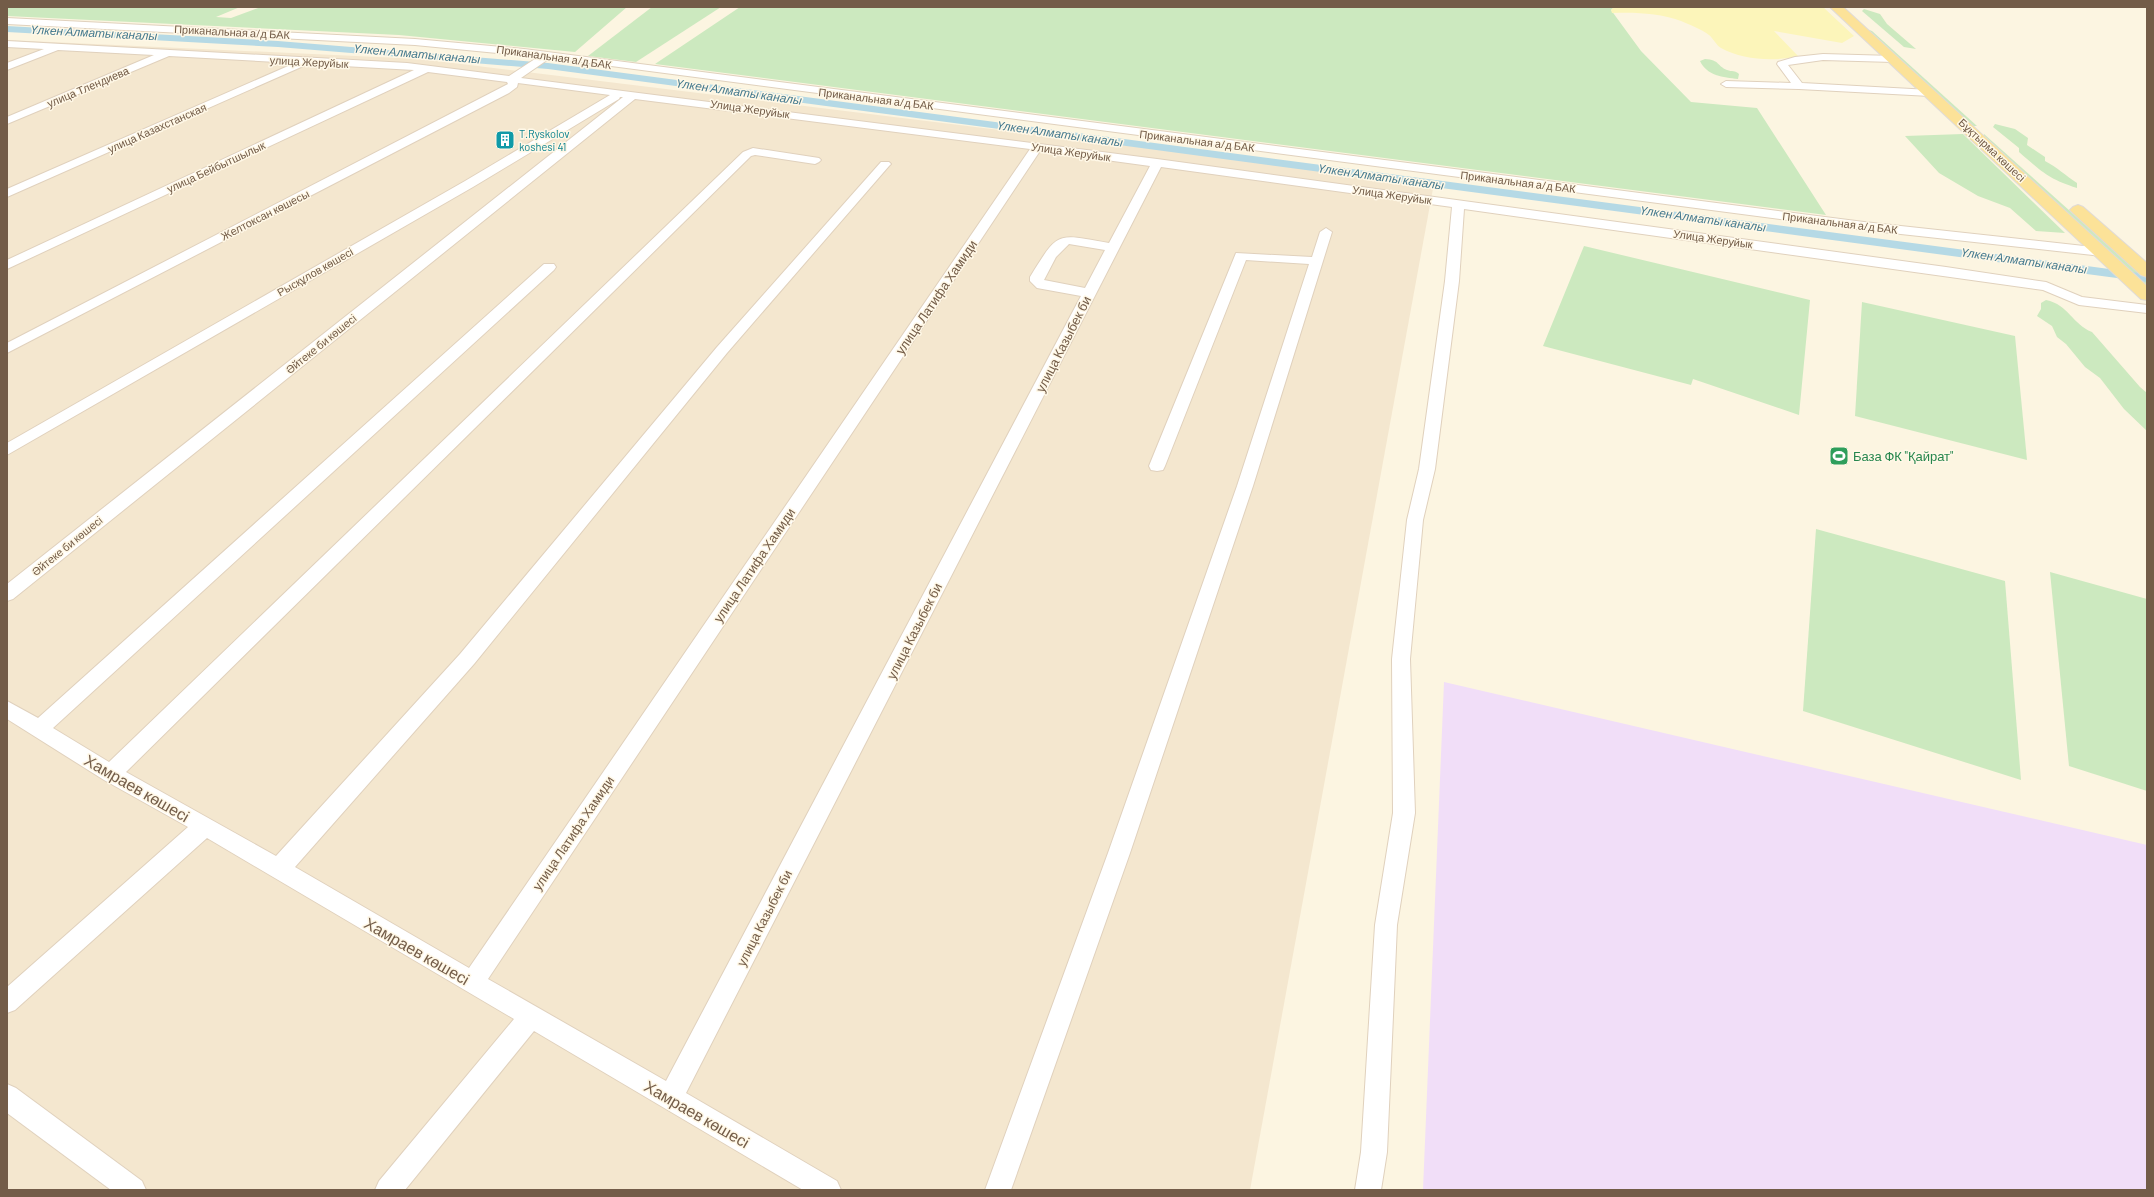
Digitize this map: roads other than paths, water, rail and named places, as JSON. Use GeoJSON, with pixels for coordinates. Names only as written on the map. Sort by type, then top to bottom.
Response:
{"type":"FeatureCollection","features":[{"type":"Feature","properties":{"kind":"main road","name":"Бұқтырма көшесі"},"geometry":{"type":"LineString","coordinates":[[1836,7],[1970,129],[2147,295]]}},
{"type":"Feature","properties":{"kind":"main road","name":"Бұқтырма көшесі"},"geometry":{"type":"LineString","coordinates":[[1851,7],[1991,132],[1970,129]]}},
{"type":"Feature","properties":{"kind":"main road"},"geometry":{"type":"LineString","coordinates":[[1857,26],[1874,27]]}},
{"type":"Feature","properties":{"kind":"main road"},"geometry":{"type":"LineString","coordinates":[[2069,202],[2147,271]]}},
{"type":"Feature","properties":{"kind":"main road","name":"Приканальная а/д БАК"},"geometry":{"type":"LineString","coordinates":[[2106,255],[2129,254],[2147,256]]}},
{"type":"Feature","properties":{"kind":"street","name":"Приканальная а/д БАК"},"geometry":{"type":"LineString","coordinates":[[7,21],[415,42],[548,56],[1864,226],[2106,255]]}},
{"type":"Feature","properties":{"kind":"street","name":"улица Жеруйык"},"geometry":{"type":"LineString","coordinates":[[7,44],[168,52],[306,62],[407,66],[628,93]]}},
{"type":"Feature","properties":{"kind":"street"},"geometry":{"type":"LineString","coordinates":[[7,67],[59,47]]}},
{"type":"Feature","properties":{"kind":"street","name":"улица Тлендиева"},"geometry":{"type":"LineString","coordinates":[[7,121],[168,52]]}},
{"type":"Feature","properties":{"kind":"street","name":"Желтоксан көшесы"},"geometry":{"type":"LineString","coordinates":[[7,349],[505,91],[512,84],[515,78],[548,56]]}},
{"type":"Feature","properties":{"kind":"street"},"geometry":{"type":"LineString","coordinates":[[1799,86],[1782,64],[1807,59],[1894,59]]}},
{"type":"Feature","properties":{"kind":"street","name":"улица Казахстанская"},"geometry":{"type":"LineString","coordinates":[[7,193],[306,62]]}},
{"type":"Feature","properties":{"kind":"street","name":"улица Бейбытшылык"},"geometry":{"type":"LineString","coordinates":[[7,265],[425,69]]}},
{"type":"Feature","properties":{"kind":"street"},"geometry":{"type":"LineString","coordinates":[[1726,84],[1785,87],[1799,86],[1930,93]]}},
{"type":"Feature","properties":{"kind":"street","name":"Улица Жеруйык"},"geometry":{"type":"LineString","coordinates":[[628,93],[1157,163],[2046,286],[2079,301],[2147,309]]}},
{"type":"Feature","properties":{"kind":"street","name":"Рысқұлов көшесі"},"geometry":{"type":"LineString","coordinates":[[7,450],[628,93]]}},
{"type":"Feature","properties":{"kind":"street","name":"Әйтеке би көшесі"},"geometry":{"type":"LineString","coordinates":[[7,594],[628,93]]}},
{"type":"Feature","properties":{"kind":"street","name":"улица Латифа Хамиди"},"geometry":{"type":"LineString","coordinates":[[472,983],[1037,147]]}},
{"type":"Feature","properties":{"kind":"street"},"geometry":{"type":"LineString","coordinates":[[111,774],[747,154],[753,151],[815,160]]}},
{"type":"Feature","properties":{"kind":"street","name":"улица Казыбек би"},"geometry":{"type":"LineString","coordinates":[[670,1099],[1157,163]]}},
{"type":"Feature","properties":{"kind":"street"},"geometry":{"type":"LineString","coordinates":[[278,870],[467,659],[722,350],[885,164]]}},
{"type":"Feature","properties":{"kind":"street"},"geometry":{"type":"LineString","coordinates":[[1368,1190],[1374,1152],[1386,925],[1404,813],[1401,659],[1415,520],[1427,469],[1452,281],[1458,204]]}},
{"type":"Feature","properties":{"kind":"street"},"geometry":{"type":"LineString","coordinates":[[998,1190],[1119,853],[1237,509],[1326,232]]}},
{"type":"Feature","properties":{"kind":"street"},"geometry":{"type":"LineString","coordinates":[[1089,293],[1042,285],[1037,281],[1037,277],[1062,242],[1068,240],[1112,247]]}},
{"type":"Feature","properties":{"kind":"street"},"geometry":{"type":"LineString","coordinates":[[1157,466],[1241,256],[1316,261]]}},
{"type":"Feature","properties":{"kind":"street"},"geometry":{"type":"LineString","coordinates":[[39,729],[549,267]]}},
{"type":"Feature","properties":{"kind":"street","name":"Хамраев көшесі"},"geometry":{"type":"LineString","coordinates":[[7,709],[111,774],[205,826],[828,1190]]}},
{"type":"Feature","properties":{"kind":"street"},"geometry":{"type":"LineString","coordinates":[[7,1002],[205,826]]}},
{"type":"Feature","properties":{"kind":"street"},"geometry":{"type":"LineString","coordinates":[[388,1190],[531,1017]]}},
{"type":"Feature","properties":{"kind":"street"},"geometry":{"type":"LineString","coordinates":[[7,1097],[133,1190]]}},
{"type":"Feature","properties":{"kind":"waterway","name":"Үлкен Алматы каналы"},"geometry":{"type":"LineString","coordinates":[[7,29],[278,44],[548,66],[2147,278]]}},
{"type":"Feature","properties":{"kind":"place","name":"T.Ryskolov koshesi 41"},"geometry":{"type":"Point","coordinates":[505,140]}},
{"type":"Feature","properties":{"kind":"place","name":"База ФК \"Қайрат\""},"geometry":{"type":"Point","coordinates":[1839,456]}}]}
